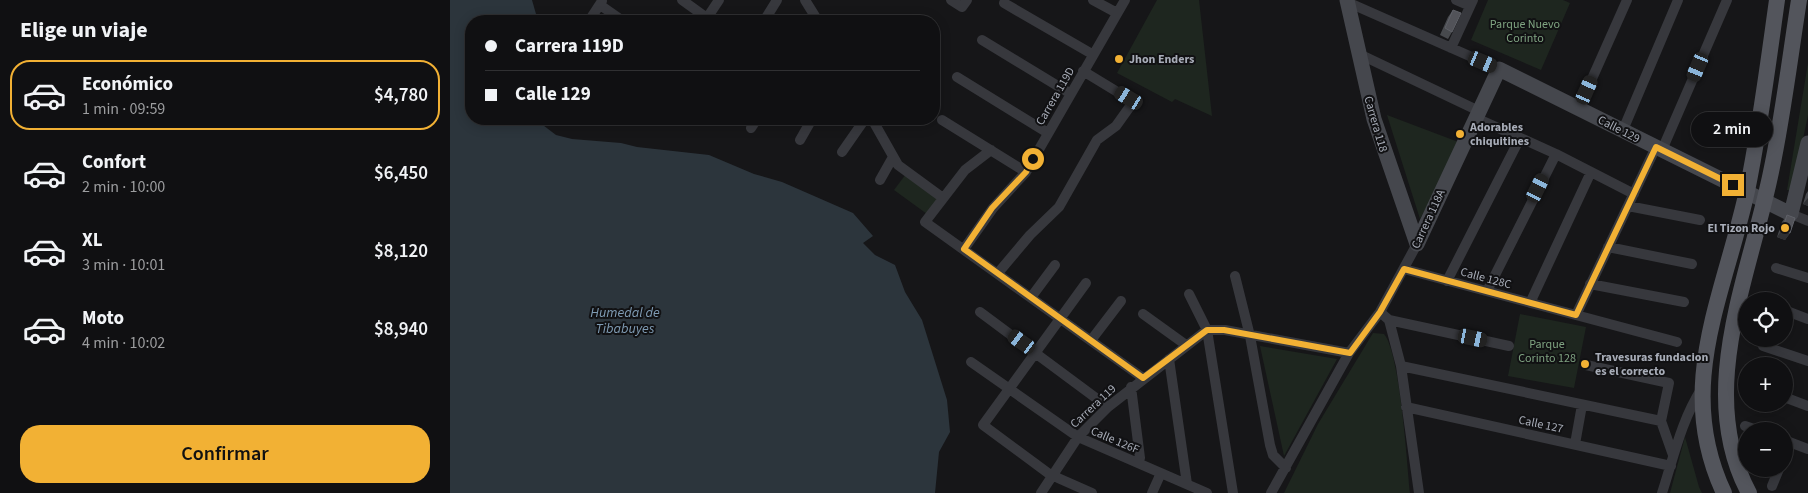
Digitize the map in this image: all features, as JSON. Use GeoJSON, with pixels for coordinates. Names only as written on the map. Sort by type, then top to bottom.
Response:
{"type":"FeatureCollection","features":[{"type":"Feature","properties":{"kind":"main road"},"geometry":{"type":"LineString","coordinates":[[1724,493],[1709,455],[1702,411],[1702,388],[1708,341],[1746,192],[1777,0]]}},
{"type":"Feature","properties":{"kind":"main road"},"geometry":{"type":"LineString","coordinates":[[1749,493],[1732,451],[1725,418],[1724,396],[1729,353],[1778,138],[1799,0]]}},
{"type":"Feature","properties":{"kind":"street"},"geometry":{"type":"LineString","coordinates":[[682,0],[700,15]]}},
{"type":"Feature","properties":{"kind":"street"},"geometry":{"type":"LineString","coordinates":[[709,15],[719,0]]}},
{"type":"Feature","properties":{"kind":"street"},"geometry":{"type":"LineString","coordinates":[[768,15],[777,0]]}},
{"type":"Feature","properties":{"kind":"street"},"geometry":{"type":"LineString","coordinates":[[805,0],[814,15]]}},
{"type":"Feature","properties":{"kind":"street"},"geometry":{"type":"LineString","coordinates":[[951,0],[964,4]]}},
{"type":"Feature","properties":{"kind":"street"},"geometry":{"type":"LineString","coordinates":[[1093,0],[1117,13]]}},
{"type":"Feature","properties":{"kind":"street","name":"Carrera 119D"},"geometry":{"type":"LineString","coordinates":[[964,249],[992,208],[1026,172],[1092,54],[1125,0]]}},
{"type":"Feature","properties":{"kind":"street"},"geometry":{"type":"LineString","coordinates":[[1451,48],[1472,3],[1456,0]]}},
{"type":"Feature","properties":{"kind":"street"},"geometry":{"type":"LineString","coordinates":[[1579,108],[1627,0]]}},
{"type":"Feature","properties":{"kind":"street"},"geometry":{"type":"LineString","coordinates":[[1623,130],[1678,0]]}},
{"type":"Feature","properties":{"kind":"street"},"geometry":{"type":"LineString","coordinates":[[1576,315],[1634,194],[1659,149],[1727,0]]}},
{"type":"Feature","properties":{"kind":"street","name":"Calle 129"},"geometry":{"type":"LineString","coordinates":[[1347,1],[1499,69],[1808,221]]}},
{"type":"Feature","properties":{"kind":"street","name":"Carrera 118"},"geometry":{"type":"LineString","coordinates":[[1347,1],[1357,52],[1379,137],[1416,244]]}},
{"type":"Feature","properties":{"kind":"street"},"geometry":{"type":"LineString","coordinates":[[593,15],[601,3],[616,15]]}},
{"type":"Feature","properties":{"kind":"street"},"geometry":{"type":"LineString","coordinates":[[1004,3],[1092,54]]}},
{"type":"Feature","properties":{"kind":"street"},"geometry":{"type":"LineString","coordinates":[[982,40],[1070,94]]}},
{"type":"Feature","properties":{"kind":"street"},"geometry":{"type":"LineString","coordinates":[[1357,52],[1478,114],[1520,138],[1556,154],[1634,194]]}},
{"type":"Feature","properties":{"kind":"street","name":"Carrera 118A"},"geometry":{"type":"LineString","coordinates":[[1271,493],[1350,353],[1380,312],[1404,269],[1499,69]]}},
{"type":"Feature","properties":{"kind":"street"},"geometry":{"type":"LineString","coordinates":[[998,273],[1030,235],[1059,207],[1097,140],[1116,126],[1131,105],[1129,98],[1083,71]]}},
{"type":"Feature","properties":{"kind":"street"},"geometry":{"type":"LineString","coordinates":[[957,77],[1048,133]]}},
{"type":"Feature","properties":{"kind":"street"},"geometry":{"type":"LineString","coordinates":[[942,120],[1026,172]]}},
{"type":"Feature","properties":{"kind":"street"},"geometry":{"type":"LineString","coordinates":[[800,140],[809,125]]}},
{"type":"Feature","properties":{"kind":"street"},"geometry":{"type":"LineString","coordinates":[[842,152],[861,125]]}},
{"type":"Feature","properties":{"kind":"street"},"geometry":{"type":"LineString","coordinates":[[875,125],[893,157],[905,171],[943,198]]}},
{"type":"Feature","properties":{"kind":"street"},"geometry":{"type":"LineString","coordinates":[[1447,281],[1520,138]]}},
{"type":"Feature","properties":{"kind":"street"},"geometry":{"type":"LineString","coordinates":[[991,150],[965,170],[925,222],[1032,296],[1143,378]]}},
{"type":"Feature","properties":{"kind":"street"},"geometry":{"type":"LineString","coordinates":[[1791,214],[1807,152]]}},
{"type":"Feature","properties":{"kind":"street"},"geometry":{"type":"LineString","coordinates":[[1487,291],[1556,154]]}},
{"type":"Feature","properties":{"kind":"street"},"geometry":{"type":"LineString","coordinates":[[880,180],[893,157]]}},
{"type":"Feature","properties":{"kind":"street"},"geometry":{"type":"LineString","coordinates":[[1530,303],[1591,172]]}},
{"type":"Feature","properties":{"kind":"street"},"geometry":{"type":"LineString","coordinates":[[1628,206],[1700,220]]}},
{"type":"Feature","properties":{"kind":"street"},"geometry":{"type":"LineString","coordinates":[[1608,247],[1692,264]]}},
{"type":"Feature","properties":{"kind":"street"},"geometry":{"type":"LineString","coordinates":[[1032,296],[1055,265]]}},
{"type":"Feature","properties":{"kind":"street"},"geometry":{"type":"LineString","coordinates":[[1776,268],[1808,278]]}},
{"type":"Feature","properties":{"kind":"street","name":"Calle 128C"},"geometry":{"type":"LineString","coordinates":[[1404,269],[1677,342]]}},
{"type":"Feature","properties":{"kind":"street"},"geometry":{"type":"LineString","coordinates":[[1236,276],[1250,336],[1270,445],[1273,456],[1286,468]]}},
{"type":"Feature","properties":{"kind":"street"},"geometry":{"type":"LineString","coordinates":[[1086,283],[983,425],[1055,477],[1092,493]]}},
{"type":"Feature","properties":{"kind":"street"},"geometry":{"type":"LineString","coordinates":[[1590,284],[1684,302]]}},
{"type":"Feature","properties":{"kind":"street"},"geometry":{"type":"LineString","coordinates":[[1188,294],[1207,330],[1233,493]]}},
{"type":"Feature","properties":{"kind":"street"},"geometry":{"type":"LineString","coordinates":[[1092,339],[1121,301]]}},
{"type":"Feature","properties":{"kind":"street"},"geometry":{"type":"LineString","coordinates":[[980,312],[1108,407]]}},
{"type":"Feature","properties":{"kind":"street"},"geometry":{"type":"LineString","coordinates":[[1380,312],[1389,320],[1509,346]]}},
{"type":"Feature","properties":{"kind":"street"},"geometry":{"type":"LineString","coordinates":[[1793,313],[1808,319]]}},
{"type":"Feature","properties":{"kind":"street"},"geometry":{"type":"LineString","coordinates":[[1143,314],[1186,345]]}},
{"type":"Feature","properties":{"kind":"street"},"geometry":{"type":"LineString","coordinates":[[1389,320],[1401,366],[1419,493]]}},
{"type":"Feature","properties":{"kind":"street"},"geometry":{"type":"LineString","coordinates":[[1207,330],[1224,330],[1350,353]]}},
{"type":"Feature","properties":{"kind":"street","name":"Carrera 119"},"geometry":{"type":"LineString","coordinates":[[1041,493],[1055,477],[1078,438],[1108,407],[1207,330]]}},
{"type":"Feature","properties":{"kind":"street"},"geometry":{"type":"LineString","coordinates":[[1765,347],[1808,362]]}},
{"type":"Feature","properties":{"kind":"street"},"geometry":{"type":"LineString","coordinates":[[1169,359],[1186,484]]}},
{"type":"Feature","properties":{"kind":"street","name":"Calle 126F"},"geometry":{"type":"LineString","coordinates":[[971,362],[1078,438],[1208,493]]}},
{"type":"Feature","properties":{"kind":"street"},"geometry":{"type":"LineString","coordinates":[[1586,365],[1669,382],[1661,421],[1673,455]]}},
{"type":"Feature","properties":{"kind":"street"},"geometry":{"type":"LineString","coordinates":[[1401,366],[1661,421]]}},
{"type":"Feature","properties":{"kind":"street"},"geometry":{"type":"LineString","coordinates":[[1131,388],[1140,458]]}},
{"type":"Feature","properties":{"kind":"street"},"geometry":{"type":"LineString","coordinates":[[1662,493],[1690,408],[1702,388]]}},
{"type":"Feature","properties":{"kind":"street"},"geometry":{"type":"LineString","coordinates":[[1793,400],[1808,406]]}},
{"type":"Feature","properties":{"kind":"street"},"geometry":{"type":"LineString","coordinates":[[1574,444],[1582,405]]}},
{"type":"Feature","properties":{"kind":"street","name":"Calle 127"},"geometry":{"type":"LineString","coordinates":[[1406,407],[1671,466]]}},
{"type":"Feature","properties":{"kind":"street"},"geometry":{"type":"LineString","coordinates":[[1793,444],[1808,449]]}},
{"type":"Feature","properties":{"kind":"street"},"geometry":{"type":"LineString","coordinates":[[1152,493],[1162,473]]}},
{"type":"Feature","properties":{"kind":"street"},"geometry":{"type":"LineString","coordinates":[[1772,486],[1776,477]]}},
{"type":"Feature","properties":{"kind":"green space"},"geometry":{"type":"Polygon","coordinates":[[[1157,0],[1199,0],[1212,116],[1175,99],[1172,102],[1117,73],[1157,0]]]}},
{"type":"Feature","properties":{"kind":"green space","name":"Parque Nuevo Corinto"},"geometry":{"type":"Polygon","coordinates":[[[1488,0],[1563,0],[1570,3],[1541,70],[1471,40],[1488,0]]]}},
{"type":"Feature","properties":{"kind":"green space"},"geometry":{"type":"Polygon","coordinates":[[[1808,63],[1808,115],[1792,191],[1787,190],[1808,63]]]}},
{"type":"Feature","properties":{"kind":"green space"},"geometry":{"type":"Polygon","coordinates":[[[1387,115],[1461,143],[1420,219],[1387,115]]]}},
{"type":"Feature","properties":{"kind":"green space"},"geometry":{"type":"Polygon","coordinates":[[[906,174],[938,198],[927,214],[894,190],[906,174]]]}},
{"type":"Feature","properties":{"kind":"green space","name":"Parque Corinto 128"},"geometry":{"type":"Polygon","coordinates":[[[1520,314],[1586,327],[1574,388],[1508,376],[1520,314]]]}},
{"type":"Feature","properties":{"kind":"green space"},"geometry":{"type":"Polygon","coordinates":[[[1373,333],[1384,334],[1390,345],[1394,362],[1402,409],[1410,493],[1284,493],[1318,424],[1373,333]]]}},
{"type":"Feature","properties":{"kind":"green space"},"geometry":{"type":"Polygon","coordinates":[[[1260,346],[1337,359],[1284,456],[1260,346]]]}},
{"type":"Feature","properties":{"kind":"green space"},"geometry":{"type":"Polygon","coordinates":[[[1685,437],[1699,487],[1702,493],[1670,493],[1685,437]]]}},
{"type":"Feature","properties":{"kind":"water","name":"Humedal de Tibabuyes"},"geometry":{"type":"Polygon","coordinates":[[[450,0],[532,0],[536,14],[465,15],[465,125],[543,125],[556,135],[572,139],[621,143],[637,147],[709,155],[754,174],[782,182],[853,213],[873,236],[863,243],[875,255],[895,265],[905,292],[922,320],[947,400],[950,432],[939,452],[935,493],[450,493],[450,0]]]}},
{"type":"Feature","properties":{"kind":"building"},"geometry":{"type":"Polygon","coordinates":[[[1453,10],[1461,13],[1452,32],[1445,28],[1453,10]]]}},
{"type":"Feature","properties":{"kind":"building"},"geometry":{"type":"Polygon","coordinates":[[[1787,215],[1795,218],[1790,233],[1782,230],[1787,215]]]}},
{"type":"Feature","properties":{"kind":"place","name":"Jhon Enders"},"geometry":{"type":"Point","coordinates":[1119,59]}},
{"type":"Feature","properties":{"kind":"place","name":"Adorables chiquitines"},"geometry":{"type":"Point","coordinates":[1460,134]}},
{"type":"Feature","properties":{"kind":"place","name":"El Tizon Rojo"},"geometry":{"type":"Point","coordinates":[1785,228]}},
{"type":"Feature","properties":{"kind":"place","name":"Travesuras fundacion es el correcto"},"geometry":{"type":"Point","coordinates":[1585,364]}},
{"type":"Feature","properties":{"kind":"route"},"geometry":{"type":"LineString","coordinates":[[1033,159],[1026,172],[992,208],[964,249],[1092,339],[1143,378],[1207,330],[1224,330],[1350,353],[1380,312],[1404,269],[1576,315],[1656,147],[1733,185]]}}]}
